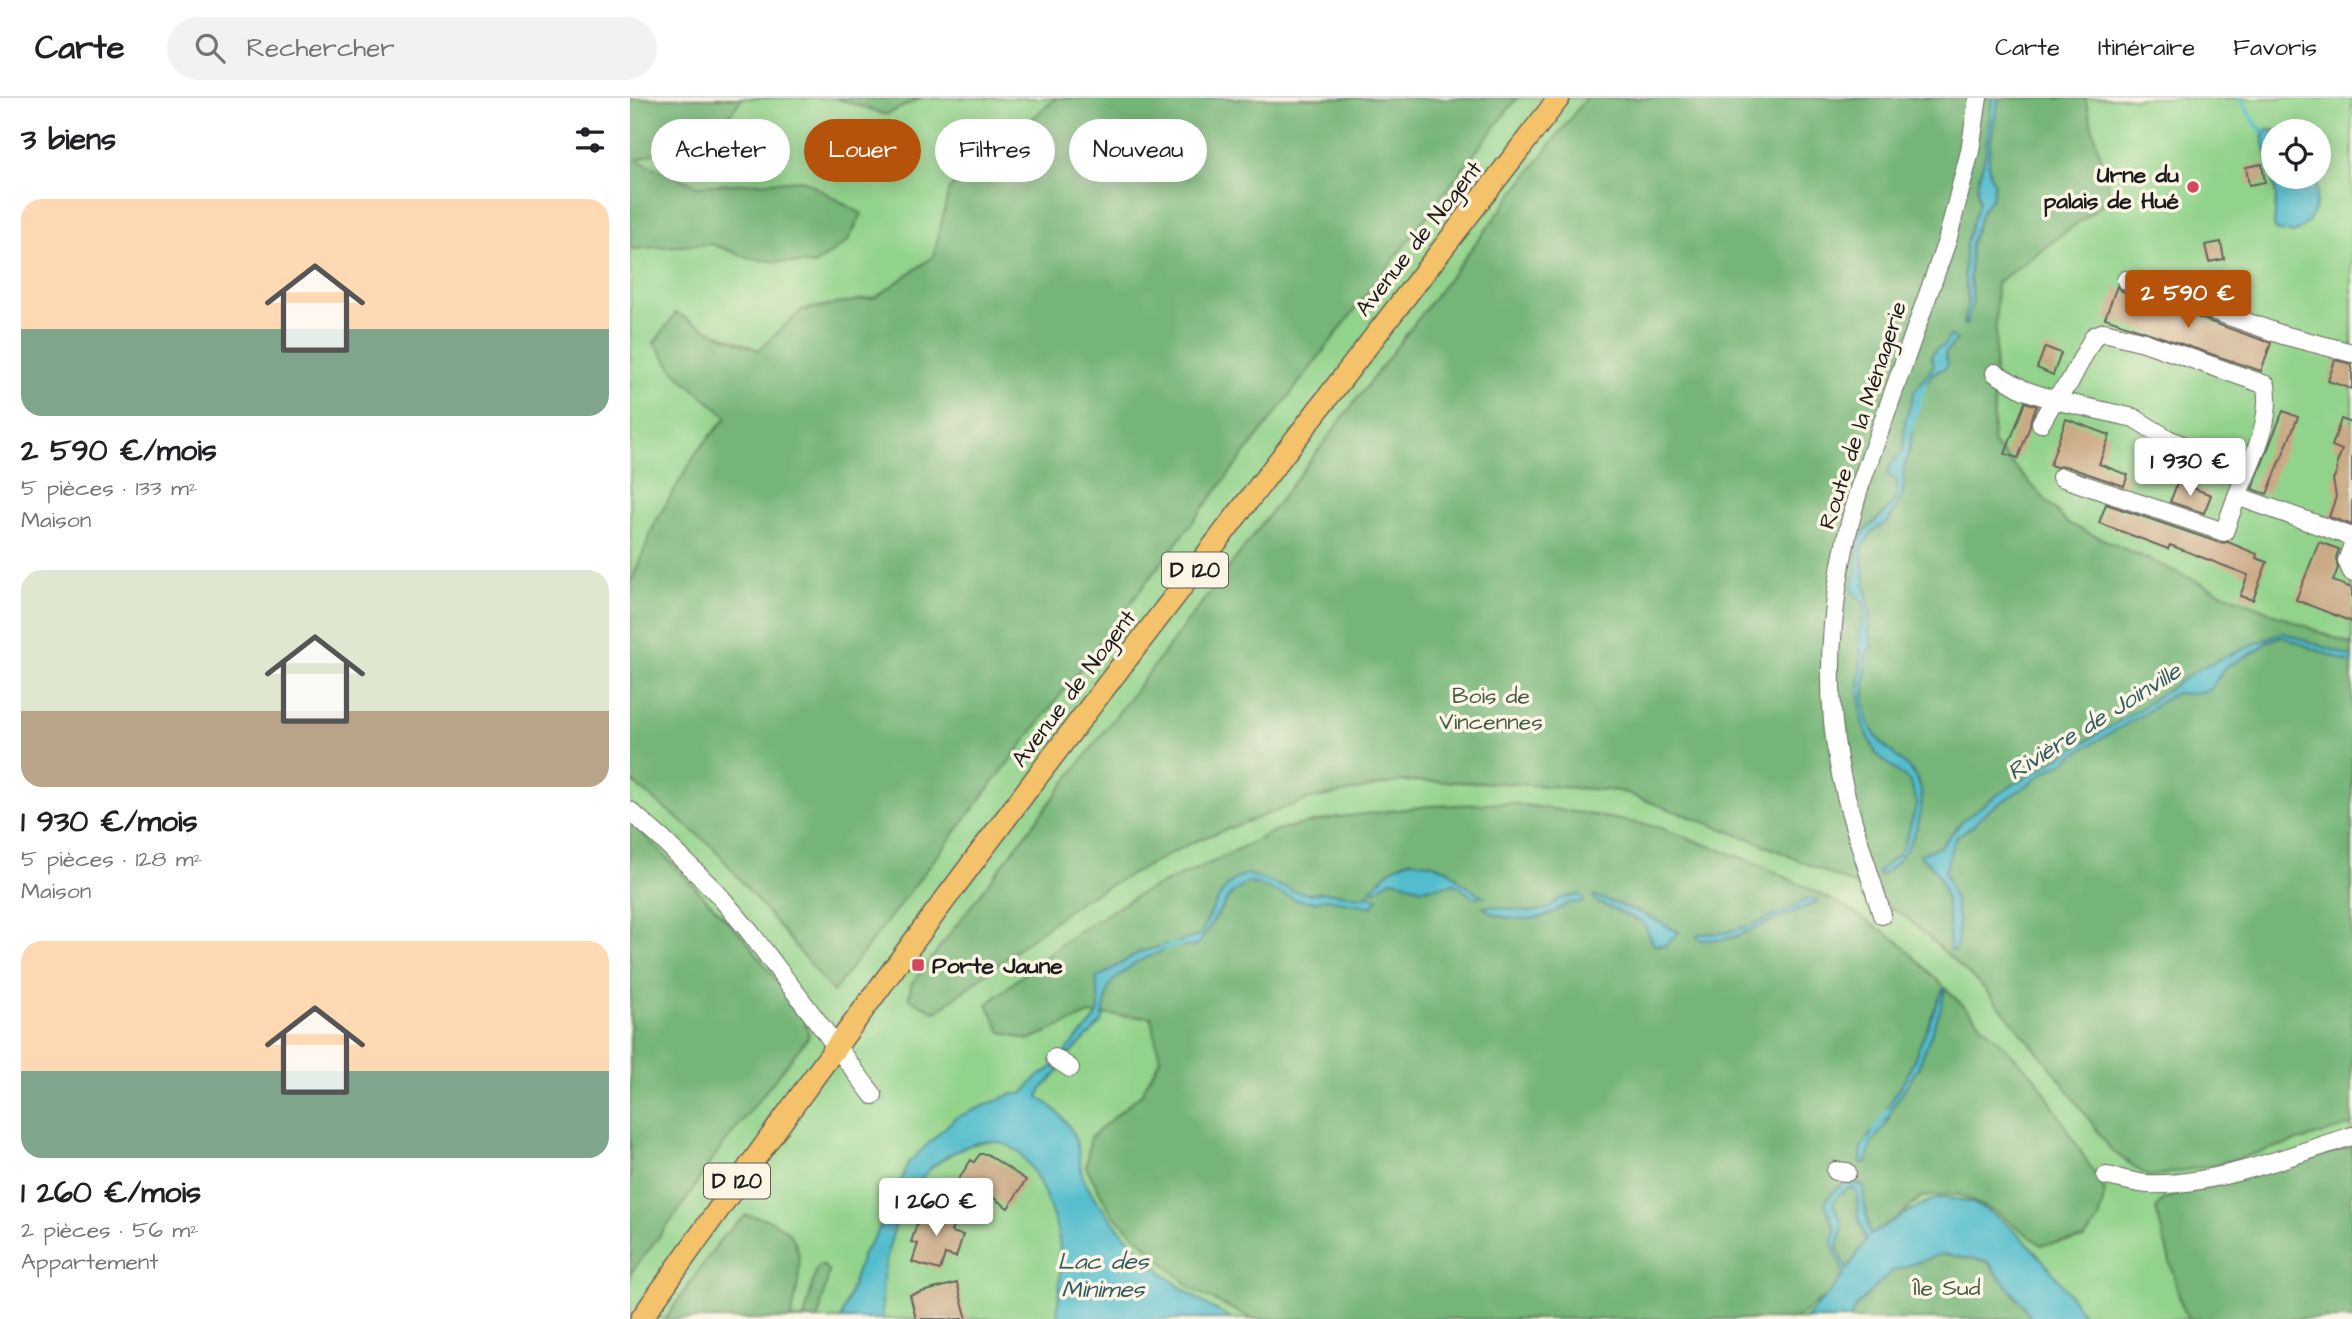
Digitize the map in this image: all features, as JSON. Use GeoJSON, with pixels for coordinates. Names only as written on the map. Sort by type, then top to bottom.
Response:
{"type":"FeatureCollection","features":[{"type":"Feature","properties":{"kind":"main road","name":"Avenue de Nogent"},"geometry":{"type":"LineString","coordinates":[[640,1319],[735,1184],[959,882],[1136,647],[1559,98]]}},
{"type":"Feature","properties":{"kind":"street","name":"Route de la Ménagerie"},"geometry":{"type":"LineString","coordinates":[[1882,915],[1859,843],[1839,764],[1832,686],[1835,607],[1851,515],[1947,241],[1970,151],[1978,98]]}},
{"type":"Feature","properties":{"kind":"street"},"geometry":{"type":"LineString","coordinates":[[2126,280],[2283,335],[2352,353]]}},
{"type":"Feature","properties":{"kind":"street"},"geometry":{"type":"LineString","coordinates":[[2041,422],[2054,400],[2069,383],[2094,336],[2104,332],[2144,342],[2266,385],[2269,404],[2266,422],[2224,532],[2061,477]]}},
{"type":"Feature","properties":{"kind":"street"},"geometry":{"type":"LineString","coordinates":[[1995,373],[2024,390],[2054,400],[2134,418],[2168,439],[2246,473]]}},
{"type":"Feature","properties":{"kind":"street"},"geometry":{"type":"LineString","coordinates":[[2237,496],[2352,537]]}},
{"type":"Feature","properties":{"kind":"street"},"geometry":{"type":"LineString","coordinates":[[2352,547],[2347,561],[2352,572]]}},
{"type":"Feature","properties":{"kind":"street"},"geometry":{"type":"LineString","coordinates":[[630,811],[717,893],[749,931],[873,1095]]}},
{"type":"Feature","properties":{"kind":"street"},"geometry":{"type":"LineString","coordinates":[[2106,1176],[2147,1184],[2196,1181],[2284,1158],[2352,1136]]}},
{"type":"Feature","properties":{"kind":"green space","name":"Bois de Vincennes"},"geometry":{"type":"Polygon","coordinates":[[[630,98],[2352,98],[2352,1319],[630,1319],[630,98]]]}},
{"type":"Feature","properties":{"kind":"green space"},"geometry":{"type":"Polygon","coordinates":[[[630,98],[742,98],[726,119],[651,119],[651,154],[637,160],[651,166],[651,182],[688,182],[697,186],[803,180],[862,214],[847,242],[814,265],[751,259],[712,244],[630,249],[630,98]]]}},
{"type":"Feature","properties":{"kind":"green space"},"geometry":{"type":"Polygon","coordinates":[[[835,98],[921,98],[886,115],[835,98]]]}},
{"type":"Feature","properties":{"kind":"green space"},"geometry":{"type":"Polygon","coordinates":[[[1056,98],[1517,98],[833,992],[713,847],[630,780],[630,579],[633,578],[655,523],[698,450],[727,417],[677,374],[654,343],[676,313],[711,331],[759,350],[802,310],[876,297],[934,256],[949,189],[957,182],[1055,182],[1055,119],[1031,119],[1056,98]]]}},
{"type":"Feature","properties":{"kind":"green space"},"geometry":{"type":"Polygon","coordinates":[[[1586,98],[2085,98],[2111,198],[1997,283],[1993,443],[2067,523],[2225,594],[2352,645],[2352,1125],[2226,1162],[2149,1177],[2112,1151],[2053,1070],[1984,988],[1907,918],[1855,885],[1755,841],[1620,791],[1503,783],[1402,781],[1306,800],[1195,841],[1080,901],[936,1012],[909,999],[911,985],[1586,98]]]}},
{"type":"Feature","properties":{"kind":"green space"},"geometry":{"type":"Polygon","coordinates":[[[1508,803],[1658,827],[1761,865],[1846,907],[1899,942],[2036,1078],[2105,1191],[2099,1220],[2084,1239],[2041,1245],[1998,1213],[1958,1194],[1921,1197],[1867,1238],[1834,1291],[1795,1319],[1253,1319],[1193,1290],[1112,1214],[1086,1167],[1090,1138],[1141,1094],[1160,1059],[1151,1017],[1090,1014],[1028,1040],[1001,1032],[987,1004],[1074,934],[1143,892],[1215,861],[1276,830],[1332,818],[1429,806],[1508,803]]]}},
{"type":"Feature","properties":{"kind":"green space"},"geometry":{"type":"Polygon","coordinates":[[[630,820],[745,939],[804,1018],[809,1036],[713,1158],[681,1208],[630,1274],[630,820]]]}},
{"type":"Feature","properties":{"kind":"green space"},"geometry":{"type":"Polygon","coordinates":[[[2352,1147],[2352,1319],[2190,1319],[2183,1311],[2156,1209],[2163,1199],[2352,1147]]]}},
{"type":"Feature","properties":{"kind":"green space"},"geometry":{"type":"Polygon","coordinates":[[[746,1215],[783,1227],[793,1238],[798,1250],[799,1265],[791,1319],[665,1319],[723,1236],[746,1215]]]}},
{"type":"Feature","properties":{"kind":"green space","name":"Île Sud"},"geometry":{"type":"Polygon","coordinates":[[[1942,1254],[1987,1261],[2031,1319],[1850,1319],[1855,1307],[1892,1271],[1942,1254]]]}},
{"type":"Feature","properties":{"kind":"green space"},"geometry":{"type":"Polygon","coordinates":[[[819,1266],[824,1266],[829,1272],[818,1319],[804,1319],[816,1270],[819,1266]]]}},
{"type":"Feature","properties":{"kind":"water"},"geometry":{"type":"Polygon","coordinates":[[[1992,98],[1999,98],[1989,154],[1990,175],[1994,182],[1993,197],[1983,209],[1971,243],[1970,278],[1973,300],[1966,325],[1963,324],[1968,301],[1964,271],[1966,242],[1979,202],[1977,185],[1985,156],[1992,98]]]}},
{"type":"Feature","properties":{"kind":"water"},"geometry":{"type":"Polygon","coordinates":[[[2275,189],[2317,189],[2314,210],[2301,229],[2294,233],[2278,231],[2274,227],[2275,189]]]}},
{"type":"Feature","properties":{"kind":"water"},"geometry":{"type":"Polygon","coordinates":[[[1951,335],[1957,340],[1945,354],[1948,364],[1946,368],[1933,373],[1919,396],[1904,469],[1903,494],[1889,521],[1874,530],[1862,547],[1872,646],[1866,660],[1864,696],[1868,722],[1876,736],[1913,773],[1922,799],[1916,830],[1909,845],[1890,869],[1879,876],[1878,872],[1904,845],[1917,804],[1911,783],[1876,754],[1862,722],[1859,634],[1865,607],[1851,590],[1856,574],[1859,540],[1895,497],[1896,480],[1888,475],[1888,471],[1892,462],[1903,452],[1905,422],[1914,392],[1934,365],[1931,355],[1938,347],[1943,347],[1951,335]]]}},
{"type":"Feature","properties":{"kind":"water"},"geometry":{"type":"Polygon","coordinates":[[[2282,632],[2352,657],[2352,664],[2281,636],[2267,642],[2259,650],[2225,667],[2210,690],[2188,694],[2174,693],[2144,714],[2043,773],[1986,812],[1973,826],[1957,836],[1945,872],[1958,918],[1958,940],[1955,951],[1950,950],[1947,906],[1942,884],[1931,865],[1920,854],[1940,847],[1964,819],[2000,793],[2136,711],[2200,668],[2282,632]]]}},
{"type":"Feature","properties":{"kind":"water"},"geometry":{"type":"Polygon","coordinates":[[[1410,860],[1449,870],[1462,883],[1484,897],[1473,897],[1455,884],[1421,889],[1391,880],[1376,890],[1370,889],[1394,867],[1410,860]]]}},
{"type":"Feature","properties":{"kind":"water"},"geometry":{"type":"Polygon","coordinates":[[[1248,874],[1294,891],[1363,897],[1368,894],[1378,899],[1372,907],[1325,899],[1316,902],[1297,900],[1247,883],[1230,895],[1200,942],[1194,947],[1174,946],[1201,933],[1225,889],[1231,882],[1248,874]]]}},
{"type":"Feature","properties":{"kind":"water"},"geometry":{"type":"Polygon","coordinates":[[[1580,895],[1584,902],[1567,904],[1551,914],[1532,919],[1506,918],[1483,907],[1530,912],[1547,909],[1559,899],[1580,895]]]}},
{"type":"Feature","properties":{"kind":"water"},"geometry":{"type":"Polygon","coordinates":[[[1593,897],[1644,914],[1679,932],[1665,946],[1654,945],[1643,922],[1597,902],[1593,897]]]}},
{"type":"Feature","properties":{"kind":"water"},"geometry":{"type":"Polygon","coordinates":[[[1808,899],[1815,899],[1817,902],[1734,937],[1699,940],[1697,937],[1699,934],[1723,933],[1748,926],[1808,899]]]}},
{"type":"Feature","properties":{"kind":"water"},"geometry":{"type":"Polygon","coordinates":[[[1165,945],[1163,950],[1135,963],[1113,981],[1108,989],[1102,1022],[1069,1055],[1065,1053],[1096,1017],[1099,1008],[1097,978],[1140,952],[1165,945]]]}},
{"type":"Feature","properties":{"kind":"water"},"geometry":{"type":"Polygon","coordinates":[[[1943,989],[1941,1008],[1918,1068],[1891,1110],[1888,1122],[1871,1144],[1867,1162],[1861,1163],[1861,1147],[1885,1120],[1887,1108],[1907,1076],[1943,989]]]}},
{"type":"Feature","properties":{"kind":"water","name":"Lac des Minimes"},"geometry":{"type":"Polygon","coordinates":[[[1054,1066],[1059,1070],[1038,1097],[1055,1110],[1073,1134],[1083,1177],[1094,1196],[1117,1226],[1156,1267],[1184,1290],[1233,1319],[1057,1319],[1060,1276],[1058,1234],[1040,1184],[1026,1160],[1017,1151],[995,1142],[981,1142],[948,1155],[930,1169],[914,1188],[890,1242],[883,1281],[883,1319],[841,1319],[863,1253],[889,1210],[908,1163],[955,1118],[1012,1094],[1023,1094],[1036,1078],[1054,1066]]]}},
{"type":"Feature","properties":{"kind":"water"},"geometry":{"type":"Polygon","coordinates":[[[1854,1175],[1859,1177],[1855,1183],[1863,1186],[1870,1235],[1926,1203],[1942,1198],[1964,1201],[1985,1209],[2006,1223],[2025,1241],[2060,1281],[2086,1319],[2031,1319],[1987,1261],[1942,1254],[1892,1271],[1855,1307],[1850,1319],[1805,1319],[1844,1274],[1832,1244],[1836,1232],[1825,1203],[1854,1175]],[[1849,1188],[1834,1202],[1842,1226],[1837,1248],[1847,1270],[1866,1240],[1858,1216],[1857,1193],[1853,1188],[1849,1188]]]}},
{"type":"Feature","properties":{"kind":"building"},"geometry":{"type":"Polygon","coordinates":[[[2261,164],[2261,183],[2249,185],[2246,167],[2261,164]]]}},
{"type":"Feature","properties":{"kind":"building"},"geometry":{"type":"Polygon","coordinates":[[[2221,242],[2224,259],[2209,262],[2205,245],[2221,242]]]}},
{"type":"Feature","properties":{"kind":"building"},"geometry":{"type":"Polygon","coordinates":[[[2117,286],[2122,291],[2271,343],[2261,371],[2105,318],[2117,286]]]}},
{"type":"Feature","properties":{"kind":"building"},"geometry":{"type":"Polygon","coordinates":[[[2045,347],[2061,353],[2053,375],[2037,368],[2045,347]]]}},
{"type":"Feature","properties":{"kind":"building"},"geometry":{"type":"Polygon","coordinates":[[[2335,360],[2352,364],[2352,389],[2328,381],[2335,360]]]}},
{"type":"Feature","properties":{"kind":"building"},"geometry":{"type":"Polygon","coordinates":[[[2025,402],[2037,406],[2018,458],[2005,454],[2025,402]]]}},
{"type":"Feature","properties":{"kind":"building"},"geometry":{"type":"Polygon","coordinates":[[[2283,411],[2298,417],[2267,494],[2252,489],[2283,411]]]}},
{"type":"Feature","properties":{"kind":"building"},"geometry":{"type":"Polygon","coordinates":[[[2066,419],[2110,435],[2099,464],[2128,475],[2124,486],[2065,466],[2050,465],[2066,419]]]}},
{"type":"Feature","properties":{"kind":"building"},"geometry":{"type":"Polygon","coordinates":[[[2341,419],[2352,423],[2352,525],[2329,517],[2336,497],[2333,479],[2342,450],[2332,446],[2341,419]]]}},
{"type":"Feature","properties":{"kind":"building"},"geometry":{"type":"Polygon","coordinates":[[[2178,482],[2211,495],[2204,513],[2170,502],[2178,482]]]}},
{"type":"Feature","properties":{"kind":"building"},"geometry":{"type":"Polygon","coordinates":[[[2106,504],[2220,543],[2228,542],[2257,554],[2256,558],[2267,562],[2253,600],[2240,596],[2248,575],[2170,545],[2168,549],[2099,523],[2106,504]]]}},
{"type":"Feature","properties":{"kind":"building"},"geometry":{"type":"Polygon","coordinates":[[[2319,542],[2339,549],[2336,558],[2338,568],[2333,581],[2352,588],[2352,622],[2296,600],[2319,542]]]}},
{"type":"Feature","properties":{"kind":"building"},"geometry":{"type":"Polygon","coordinates":[[[980,1154],[987,1154],[1026,1180],[1008,1208],[984,1191],[981,1196],[958,1180],[971,1160],[974,1162],[980,1154]]]}},
{"type":"Feature","properties":{"kind":"building"},"geometry":{"type":"Polygon","coordinates":[[[930,1205],[957,1213],[951,1232],[963,1235],[956,1257],[945,1254],[940,1270],[912,1262],[918,1244],[911,1242],[918,1221],[924,1223],[930,1205]]]}},
{"type":"Feature","properties":{"kind":"building"},"geometry":{"type":"Polygon","coordinates":[[[957,1283],[967,1319],[916,1319],[910,1295],[957,1283]]]}},
{"type":"Feature","properties":{"kind":"waterway"},"geometry":{"type":"LineString","coordinates":[[2240,98],[2261,129]]}},
{"type":"Feature","properties":{"kind":"waterway"},"geometry":{"type":"LineString","coordinates":[[1910,431],[1925,383]]}},
{"type":"Feature","properties":{"kind":"waterway"},"geometry":{"type":"LineString","coordinates":[[1161,948],[1180,945]]}},
{"type":"Feature","properties":{"kind":"waterway","name":"Rivière de Joinville"},"geometry":{"type":"LineString","coordinates":[[1874,1132],[1888,1110]]}},
{"type":"Feature","properties":{"kind":"place","name":"Urne du palais de Hué"},"geometry":{"type":"Point","coordinates":[2193,187]}},
{"type":"Feature","properties":{"kind":"place","name":"Porte Jaune"},"geometry":{"type":"Point","coordinates":[918,965]}}]}
